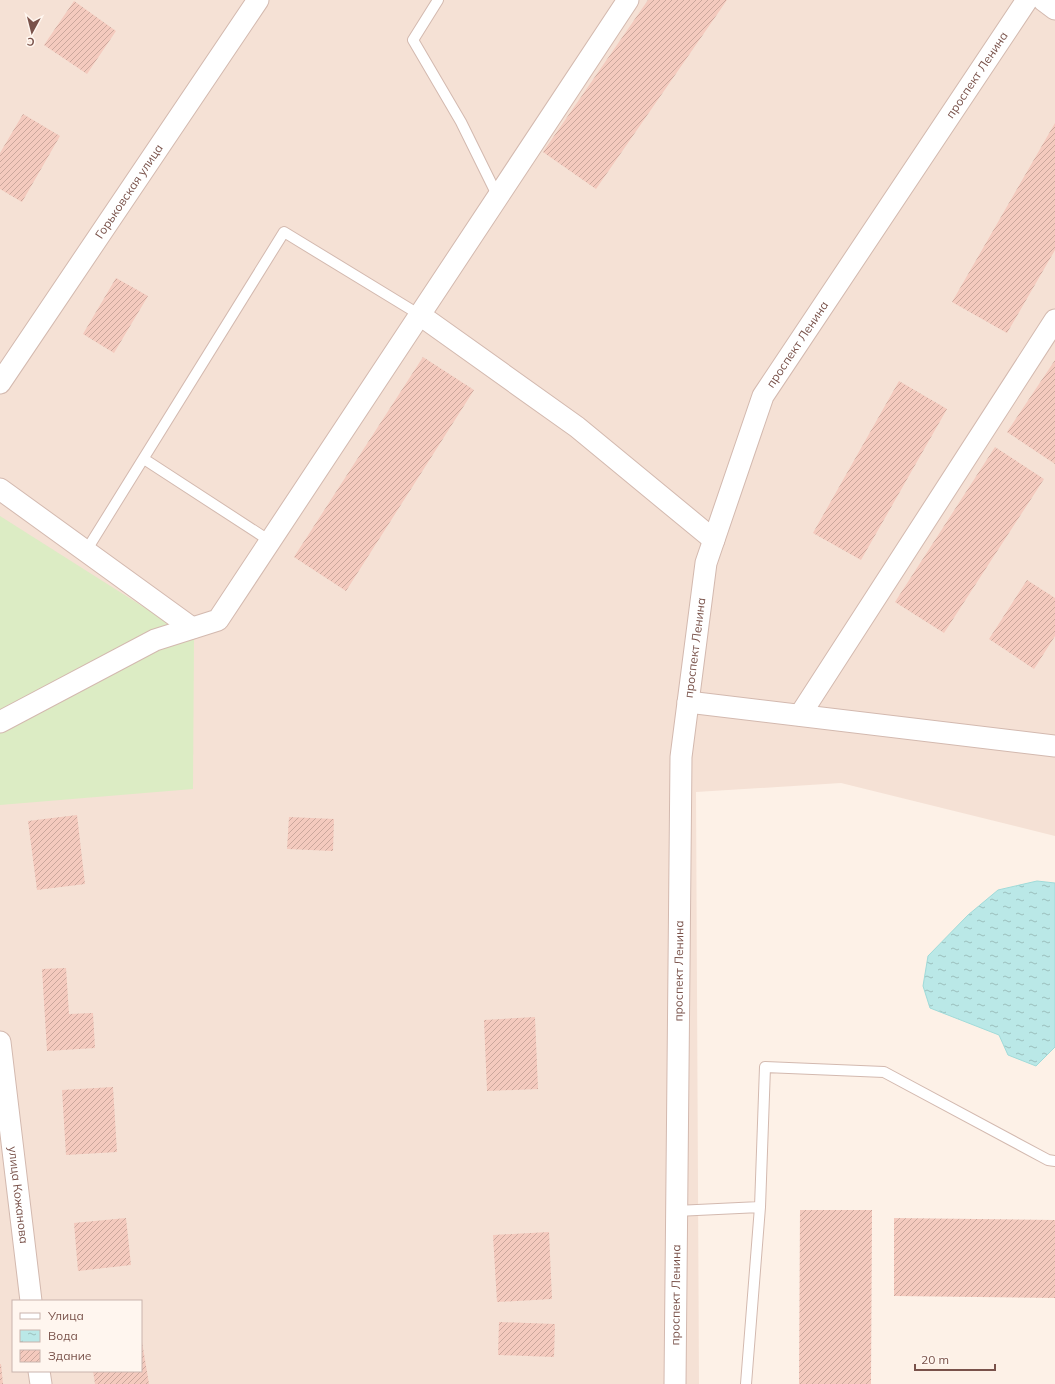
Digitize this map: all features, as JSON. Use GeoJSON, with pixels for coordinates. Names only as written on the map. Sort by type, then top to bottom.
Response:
{"type":"FeatureCollection","features":[{"type":"Feature","properties":{"kind":"street","name":"Горьковская улица"},"geometry":{"type":"LineString","coordinates":[[0,383],[258,0]]}},
{"type":"Feature","properties":{"kind":"street"},"geometry":{"type":"LineString","coordinates":[[0,722],[155,640],[218,620],[628,0]]}},
{"type":"Feature","properties":{"kind":"street","name":"проспект Ленина"},"geometry":{"type":"LineString","coordinates":[[675,1384],[681,756],[706,563],[763,396],[1027,0]]}},
{"type":"Feature","properties":{"kind":"street"},"geometry":{"type":"LineString","coordinates":[[1043,0],[1055,8]]}},
{"type":"Feature","properties":{"kind":"street"},"geometry":{"type":"LineString","coordinates":[[420,315],[577,427],[714,540]]}},
{"type":"Feature","properties":{"kind":"street"},"geometry":{"type":"LineString","coordinates":[[800,715],[1055,320]]}},
{"type":"Feature","properties":{"kind":"street"},"geometry":{"type":"LineString","coordinates":[[0,489],[192,628]]}},
{"type":"Feature","properties":{"kind":"street"},"geometry":{"type":"LineString","coordinates":[[688,702],[1053,743]]}},
{"type":"Feature","properties":{"kind":"street","name":"улица Кожанова"},"geometry":{"type":"LineString","coordinates":[[0,1042],[31,1300]]}},
{"type":"Feature","properties":{"kind":"street"},"geometry":{"type":"LineString","coordinates":[[39,1372],[41,1384]]}},
{"type":"Feature","properties":{"kind":"lane"},"geometry":{"type":"LineString","coordinates":[[438,0],[413,40],[461,122],[498,197]]}},
{"type":"Feature","properties":{"kind":"lane"},"geometry":{"type":"LineString","coordinates":[[86,551],[284,232],[420,315]]}},
{"type":"Feature","properties":{"kind":"lane"},"geometry":{"type":"LineString","coordinates":[[144,459],[270,541]]}},
{"type":"Feature","properties":{"kind":"lane"},"geometry":{"type":"LineString","coordinates":[[746,1384],[760,1207],[765,1067],[884,1072],[1048,1160],[1055,1161]]}},
{"type":"Feature","properties":{"kind":"lane"},"geometry":{"type":"LineString","coordinates":[[676,1211],[760,1207]]}},
{"type":"Feature","properties":{"kind":"shaded area"},"geometry":{"type":"Polygon","coordinates":[[[0,0],[1055,0],[1055,836],[841,783],[696,792],[699,1384],[0,1384],[0,0]]]}},
{"type":"Feature","properties":{"kind":"green space"},"geometry":{"type":"Polygon","coordinates":[[[0,516],[194,639],[193,789],[0,805],[0,516]]]}},
{"type":"Feature","properties":{"kind":"water"},"geometry":{"type":"Polygon","coordinates":[[[1037,881],[1055,883],[1055,1047],[1036,1066],[1008,1055],[999,1035],[930,1008],[923,986],[928,956],[968,915],[998,890],[1037,881]]]}},
{"type":"Feature","properties":{"kind":"building"},"geometry":{"type":"Polygon","coordinates":[[[648,0],[727,0],[596,189],[543,152],[648,0]]]}},
{"type":"Feature","properties":{"kind":"building"},"geometry":{"type":"Polygon","coordinates":[[[74,1],[116,31],[87,74],[44,45],[74,1]]]}},
{"type":"Feature","properties":{"kind":"building"},"geometry":{"type":"Polygon","coordinates":[[[23,114],[60,136],[22,202],[0,189],[0,153],[23,114]]]}},
{"type":"Feature","properties":{"kind":"building"},"geometry":{"type":"Polygon","coordinates":[[[1055,123],[1055,250],[1007,333],[952,302],[1055,123]]]}},
{"type":"Feature","properties":{"kind":"building"},"geometry":{"type":"Polygon","coordinates":[[[116,278],[148,296],[114,353],[83,334],[116,278]]]}},
{"type":"Feature","properties":{"kind":"building"},"geometry":{"type":"Polygon","coordinates":[[[423,357],[474,390],[346,591],[294,557],[423,357]]]}},
{"type":"Feature","properties":{"kind":"building"},"geometry":{"type":"Polygon","coordinates":[[[1055,360],[1055,464],[1007,432],[1055,360]]]}},
{"type":"Feature","properties":{"kind":"building"},"geometry":{"type":"Polygon","coordinates":[[[899,381],[947,409],[861,560],[813,533],[899,381]]]}},
{"type":"Feature","properties":{"kind":"building"},"geometry":{"type":"Polygon","coordinates":[[[995,447],[1044,479],[944,633],[895,602],[995,447]]]}},
{"type":"Feature","properties":{"kind":"building"},"geometry":{"type":"Polygon","coordinates":[[[1027,580],[1055,598],[1055,636],[1034,669],[989,639],[1027,580]]]}},
{"type":"Feature","properties":{"kind":"building"},"geometry":{"type":"Polygon","coordinates":[[[77,815],[85,884],[37,890],[28,821],[77,815]]]}},
{"type":"Feature","properties":{"kind":"building"},"geometry":{"type":"Polygon","coordinates":[[[289,817],[334,819],[333,851],[287,849],[289,817]]]}},
{"type":"Feature","properties":{"kind":"building"},"geometry":{"type":"Polygon","coordinates":[[[66,968],[69,1014],[93,1013],[95,1048],[47,1051],[42,969],[66,968]]]}},
{"type":"Feature","properties":{"kind":"building"},"geometry":{"type":"Polygon","coordinates":[[[535,1017],[538,1089],[487,1091],[484,1020],[535,1017]]]}},
{"type":"Feature","properties":{"kind":"building"},"geometry":{"type":"Polygon","coordinates":[[[113,1087],[117,1152],[66,1155],[62,1090],[113,1087]]]}},
{"type":"Feature","properties":{"kind":"building"},"geometry":{"type":"Polygon","coordinates":[[[800,1210],[872,1210],[871,1384],[799,1384],[800,1210]]]}},
{"type":"Feature","properties":{"kind":"building"},"geometry":{"type":"Polygon","coordinates":[[[126,1218],[131,1265],[78,1271],[74,1223],[126,1218]]]}},
{"type":"Feature","properties":{"kind":"building"},"geometry":{"type":"Polygon","coordinates":[[[894,1218],[1055,1220],[1055,1298],[894,1296],[894,1218]]]}},
{"type":"Feature","properties":{"kind":"building"},"geometry":{"type":"Polygon","coordinates":[[[549,1232],[552,1299],[497,1302],[493,1235],[549,1232]]]}},
{"type":"Feature","properties":{"kind":"building"},"geometry":{"type":"Polygon","coordinates":[[[499,1322],[555,1324],[554,1357],[498,1355],[499,1322]]]}},
{"type":"Feature","properties":{"kind":"building"},"geometry":{"type":"Polygon","coordinates":[[[142,1342],[149,1384],[95,1384],[93,1372],[142,1372],[142,1342]]]}},
{"type":"Feature","properties":{"kind":"building"},"geometry":{"type":"Polygon","coordinates":[[[1,1364],[3,1384],[0,1384],[1,1364]]]}}]}
